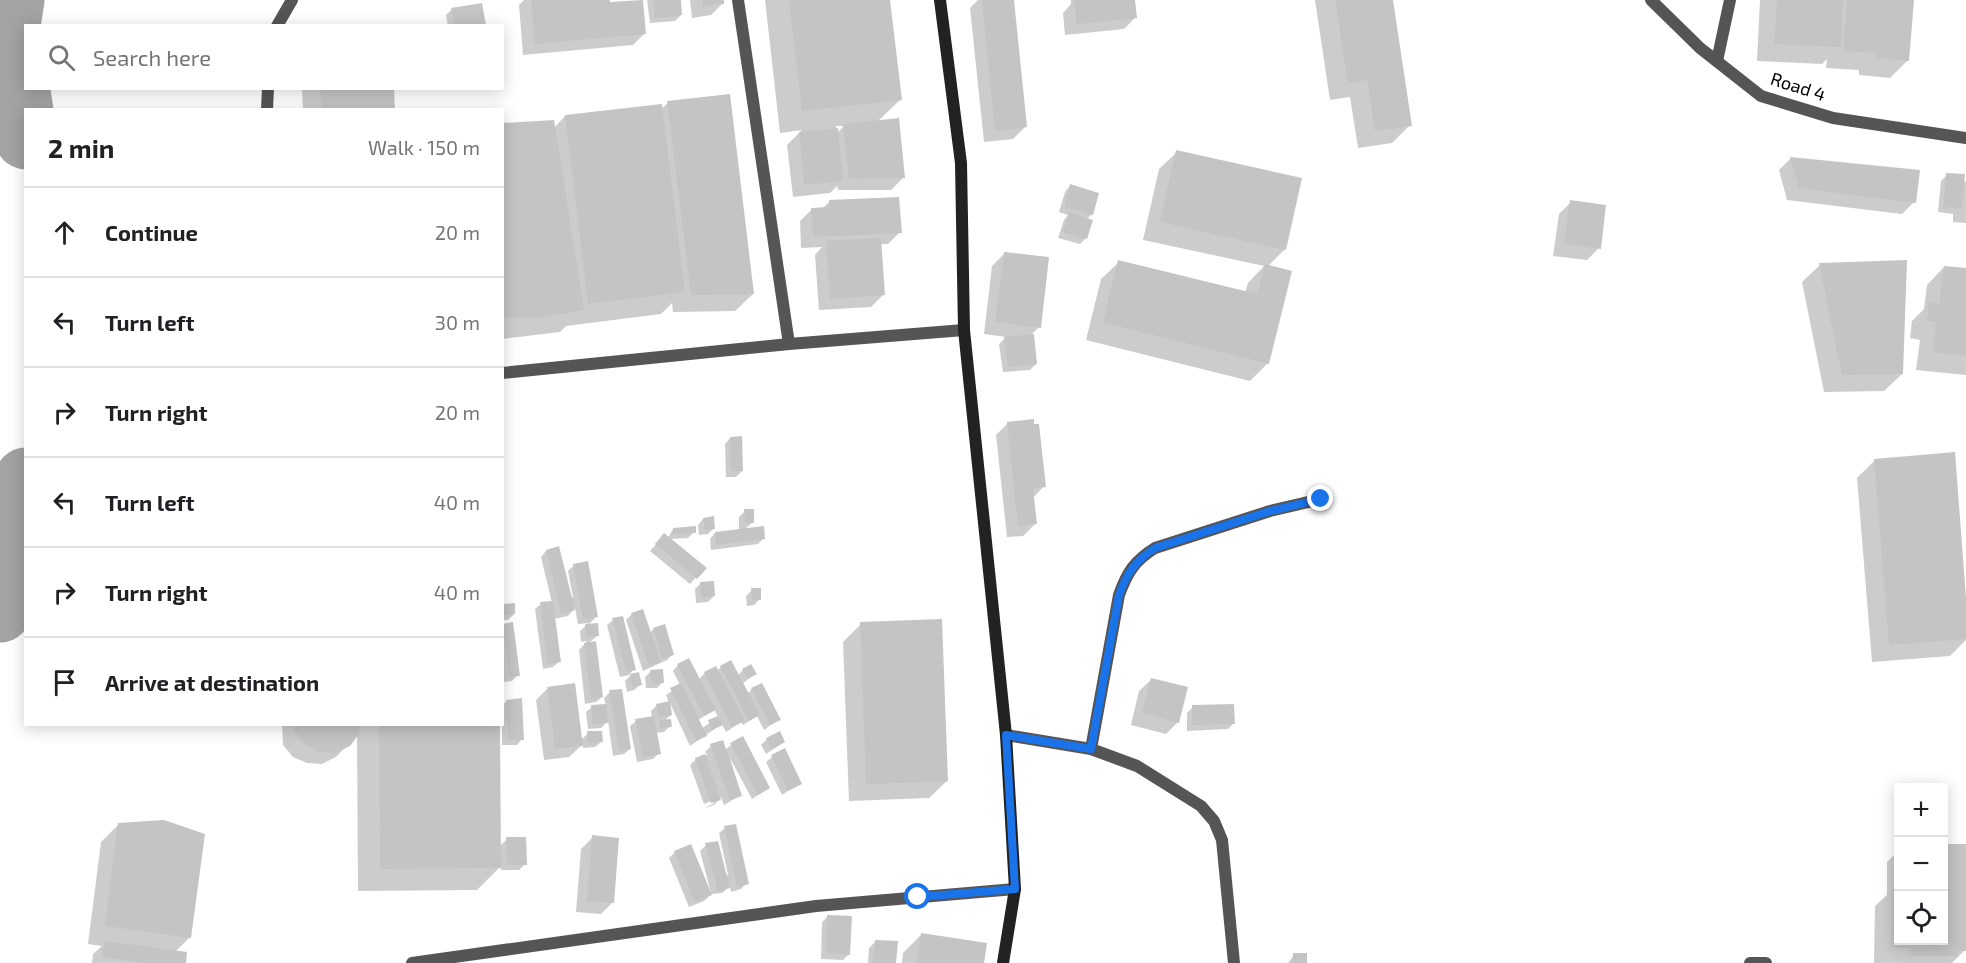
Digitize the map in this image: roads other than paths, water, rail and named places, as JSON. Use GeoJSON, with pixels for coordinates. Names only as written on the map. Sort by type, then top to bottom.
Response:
{"type":"FeatureCollection","features":[{"type":"Feature","properties":{"kind":"street"},"geometry":{"type":"LineString","coordinates":[[278,24],[292,0]]}},
{"type":"Feature","properties":{"kind":"street"},"geometry":{"type":"LineString","coordinates":[[738,0],[789,344]]}},
{"type":"Feature","properties":{"kind":"street"},"geometry":{"type":"LineString","coordinates":[[940,0],[961,163],[964,330],[1006,735],[1015,889],[1003,963]]}},
{"type":"Feature","properties":{"kind":"street","name":"Road 4"},"geometry":{"type":"LineString","coordinates":[[1651,0],[1717,62],[1761,96],[1833,118],[1966,138]]}},
{"type":"Feature","properties":{"kind":"street"},"geometry":{"type":"LineString","coordinates":[[1717,62],[1730,0]]}},
{"type":"Feature","properties":{"kind":"street"},"geometry":{"type":"LineString","coordinates":[[267,108],[268,90]]}},
{"type":"Feature","properties":{"kind":"street"},"geometry":{"type":"LineString","coordinates":[[504,373],[789,344],[964,330]]}},
{"type":"Feature","properties":{"kind":"street"},"geometry":{"type":"LineString","coordinates":[[1091,749],[1119,595],[1127,573],[1138,558],[1155,548],[1207,531],[1270,511],[1321,499]]}},
{"type":"Feature","properties":{"kind":"street"},"geometry":{"type":"LineString","coordinates":[[1006,735],[1091,749],[1137,766],[1201,806],[1214,821],[1222,840],[1234,963]]}},
{"type":"Feature","properties":{"kind":"street"},"geometry":{"type":"LineString","coordinates":[[412,963],[816,906],[1015,889]]}},
{"type":"Feature","properties":{"kind":"street"},"geometry":{"type":"LineString","coordinates":[[1750,963],[1750,961],[1766,963]]}},
{"type":"Feature","properties":{"kind":"waterway"},"geometry":{"type":"LineString","coordinates":[[13,0],[9,25],[24,125]]}},
{"type":"Feature","properties":{"kind":"waterway"},"geometry":{"type":"LineString","coordinates":[[0,611],[24,489]]}}]}
